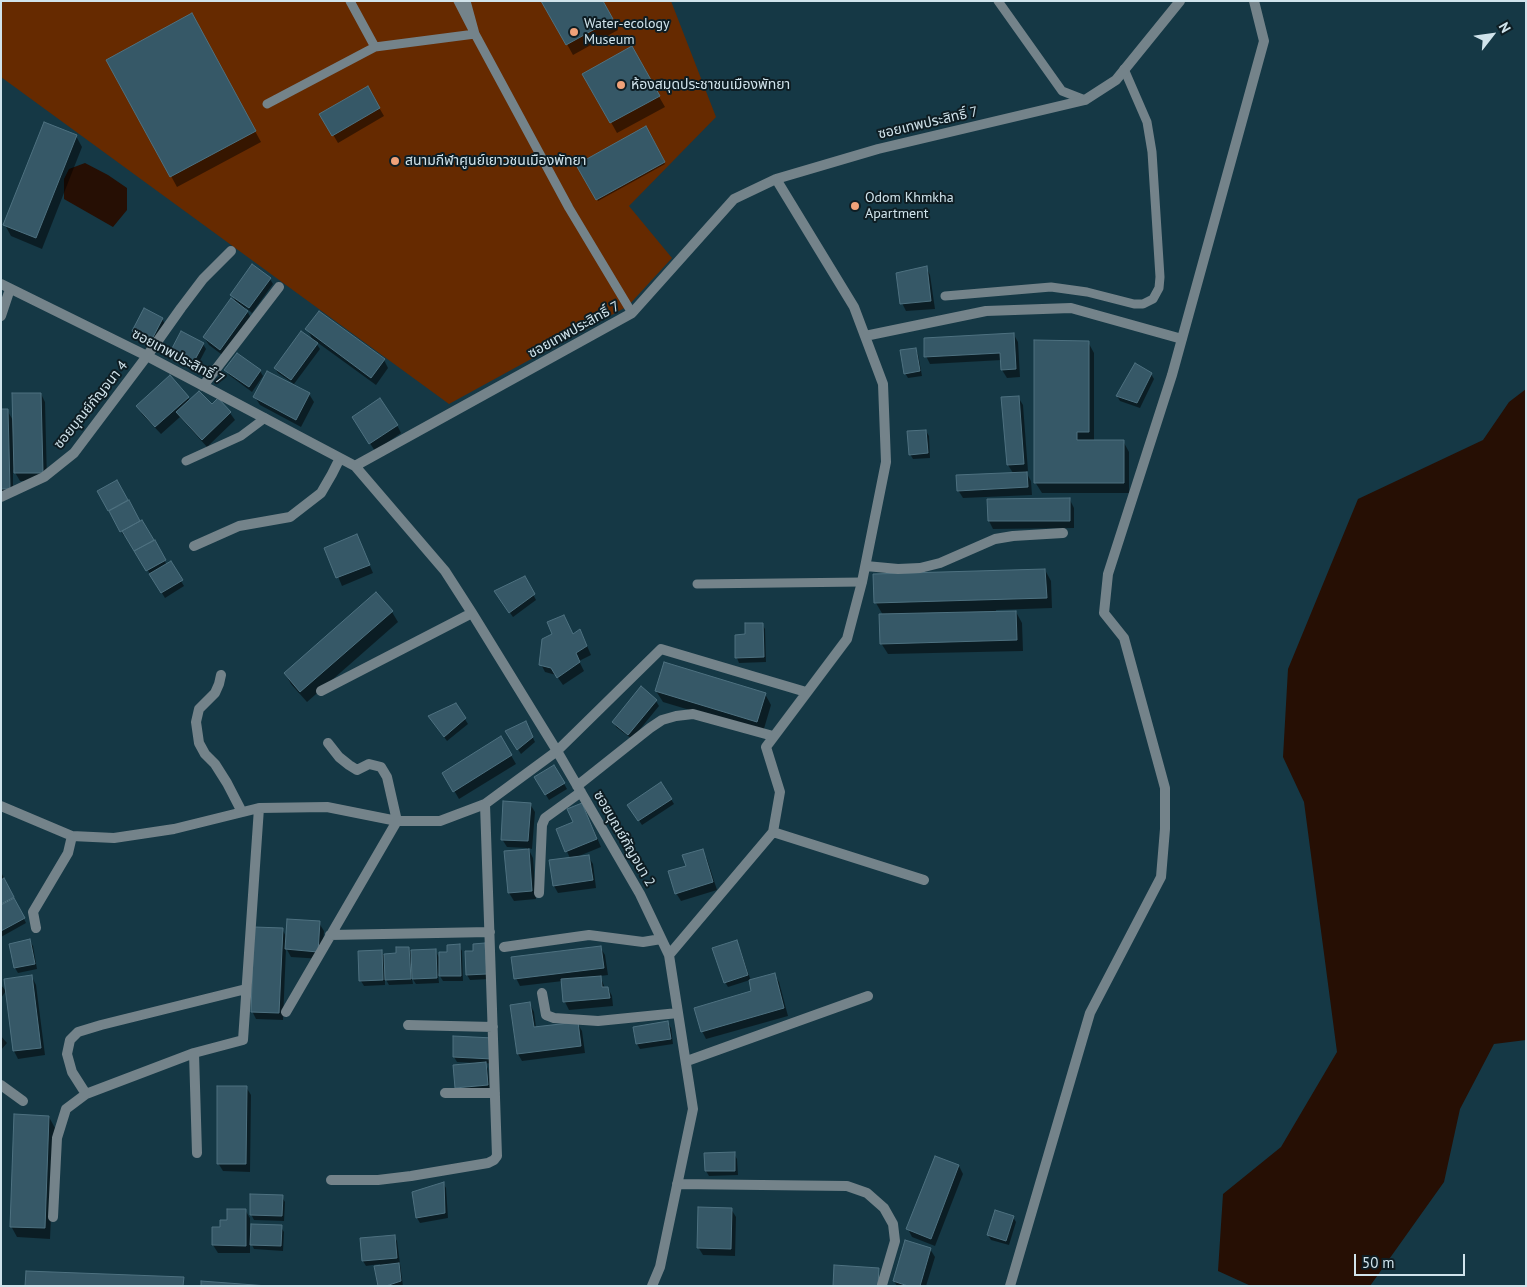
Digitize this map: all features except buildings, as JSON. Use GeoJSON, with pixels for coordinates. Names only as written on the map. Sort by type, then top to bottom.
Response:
{"type":"FeatureCollection","features":[{"type":"Feature","properties":{"kind":"street","name":"ซอยเทพประสิทธิ์ 7"},"geometry":{"type":"LineString","coordinates":[[6,287],[148,356],[355,466],[632,313],[734,199],[776,178],[878,149],[1085,100],[1116,80],[1180,1]]}},
{"type":"Feature","properties":{"kind":"street"},"geometry":{"type":"LineString","coordinates":[[1010,1286],[1090,1013],[1161,877],[1165,830],[1165,788],[1124,638],[1104,613],[1108,574],[1172,375],[1264,41],[1254,1]]}},
{"type":"Feature","properties":{"kind":"street"},"geometry":{"type":"LineString","coordinates":[[668,955],[773,832],[780,792],[766,746],[847,639],[866,566],[886,462],[883,384],[854,307],[776,178]]}},
{"type":"Feature","properties":{"kind":"street","name":"ซอยบุณย์กัญจนา 4"},"geometry":{"type":"LineString","coordinates":[[1,496],[44,476],[74,453],[148,356],[203,279],[231,251]]}},
{"type":"Feature","properties":{"kind":"street"},"geometry":{"type":"LineString","coordinates":[[1,316],[6,287]]}},
{"type":"Feature","properties":{"kind":"street"},"geometry":{"type":"LineString","coordinates":[[203,386],[279,287]]}},
{"type":"Feature","properties":{"kind":"street"},"geometry":{"type":"LineString","coordinates":[[865,336],[986,311],[1071,308],[1182,339]]}},
{"type":"Feature","properties":{"kind":"street"},"geometry":{"type":"LineString","coordinates":[[194,546],[240,526],[290,517],[320,493],[340,458]]}},
{"type":"Feature","properties":{"kind":"street","name":"ซอยบุณย์กัญจนา 2"},"geometry":{"type":"LineString","coordinates":[[355,466],[445,571],[472,612],[557,751],[640,894],[668,955],[687,1061],[693,1109],[660,1267],[652,1286]]}},
{"type":"Feature","properties":{"kind":"street"},"geometry":{"type":"LineString","coordinates":[[866,566],[898,569],[920,568],[940,562],[996,539],[1013,536],[1063,534]]}},
{"type":"Feature","properties":{"kind":"street"},"geometry":{"type":"LineString","coordinates":[[321,691],[472,612]]}},
{"type":"Feature","properties":{"kind":"street"},"geometry":{"type":"LineString","coordinates":[[1,806],[72,836],[114,838],[174,829],[258,808],[327,806],[397,821],[440,821],[486,804],[557,751],[661,649],[806,692]]}},
{"type":"Feature","properties":{"kind":"street"},"geometry":{"type":"LineString","coordinates":[[221,675],[215,693],[199,709],[196,722],[199,743],[205,754],[224,777],[242,812]]}},
{"type":"Feature","properties":{"kind":"street"},"geometry":{"type":"LineString","coordinates":[[539,893],[542,825],[545,818],[650,728],[662,720],[693,714],[773,736]]}},
{"type":"Feature","properties":{"kind":"street"},"geometry":{"type":"LineString","coordinates":[[286,1012],[397,821],[387,777],[381,768],[370,764],[357,770],[339,757],[328,743]]}},
{"type":"Feature","properties":{"kind":"street"},"geometry":{"type":"LineString","coordinates":[[331,1180],[378,1180],[488,1163],[497,1156],[486,804]]}},
{"type":"Feature","properties":{"kind":"street"},"geometry":{"type":"LineString","coordinates":[[53,1217],[57,1138],[66,1109],[86,1094],[194,1053],[243,1040],[258,808]]}},
{"type":"Feature","properties":{"kind":"street"},"geometry":{"type":"LineString","coordinates":[[773,832],[924,880]]}},
{"type":"Feature","properties":{"kind":"street"},"geometry":{"type":"LineString","coordinates":[[36,928],[33,912],[68,854],[72,836]]}},
{"type":"Feature","properties":{"kind":"street"},"geometry":{"type":"LineString","coordinates":[[330,936],[490,932]]}},
{"type":"Feature","properties":{"kind":"street"},"geometry":{"type":"LineString","coordinates":[[504,947],[589,935],[643,942],[661,939]]}},
{"type":"Feature","properties":{"kind":"street"},"geometry":{"type":"LineString","coordinates":[[86,1094],[72,1072],[67,1054],[70,1040],[78,1032],[246,989]]}},
{"type":"Feature","properties":{"kind":"street"},"geometry":{"type":"LineString","coordinates":[[542,992],[546,1015],[554,1018],[598,1022],[678,1013]]}},
{"type":"Feature","properties":{"kind":"street"},"geometry":{"type":"LineString","coordinates":[[687,1061],[868,996]]}},
{"type":"Feature","properties":{"kind":"street"},"geometry":{"type":"LineString","coordinates":[[408,1025],[493,1027]]}},
{"type":"Feature","properties":{"kind":"street"},"geometry":{"type":"LineString","coordinates":[[194,1053],[197,1153]]}},
{"type":"Feature","properties":{"kind":"street"},"geometry":{"type":"LineString","coordinates":[[1,1085],[23,1101]]}},
{"type":"Feature","properties":{"kind":"street"},"geometry":{"type":"LineString","coordinates":[[445,1093],[495,1093]]}},
{"type":"Feature","properties":{"kind":"street"},"geometry":{"type":"LineString","coordinates":[[677,1184],[847,1186],[867,1194],[884,1208],[893,1224],[895,1241],[882,1285]]}},
{"type":"Feature","properties":{"kind":"lane"},"geometry":{"type":"LineString","coordinates":[[350,1],[375,47]]}},
{"type":"Feature","properties":{"kind":"lane"},"geometry":{"type":"LineString","coordinates":[[458,1],[569,208],[632,313]]}},
{"type":"Feature","properties":{"kind":"lane"},"geometry":{"type":"LineString","coordinates":[[466,1],[475,34]]}},
{"type":"Feature","properties":{"kind":"lane"},"geometry":{"type":"LineString","coordinates":[[998,1],[1062,91],[1085,100]]}},
{"type":"Feature","properties":{"kind":"lane"},"geometry":{"type":"LineString","coordinates":[[267,104],[375,47],[475,34]]}},
{"type":"Feature","properties":{"kind":"lane"},"geometry":{"type":"LineString","coordinates":[[945,296],[1051,287],[1087,292],[1134,304],[1143,304],[1153,299],[1159,288],[1160,277],[1152,152],[1147,122],[1124,69]]}},
{"type":"Feature","properties":{"kind":"lane"},"geometry":{"type":"LineString","coordinates":[[186,461],[241,436],[265,418]]}},
{"type":"Feature","properties":{"kind":"lane"},"geometry":{"type":"LineString","coordinates":[[697,584],[862,582]]}},
{"type":"Feature","properties":{"kind":"shaded area","name":"สนามกีฬาศูนย์เยาวชนเมืองพัทยา"},"geometry":{"type":"Polygon","coordinates":[[[1,1],[671,1],[716,117],[629,206],[672,258],[628,306],[449,404],[1,77],[1,1]]]}},
{"type":"Feature","properties":{"kind":"shaded area"},"geometry":{"type":"Polygon","coordinates":[[[85,163],[127,188],[127,210],[113,227],[64,199],[64,179],[69,169],[85,163]]]}},
{"type":"Feature","properties":{"kind":"shaded area"},"geometry":{"type":"Polygon","coordinates":[[[1526,389],[1526,1040],[1494,1044],[1460,1109],[1444,1182],[1370,1286],[1251,1286],[1218,1271],[1223,1194],[1281,1147],[1337,1052],[1304,802],[1283,757],[1288,669],[1358,499],[1483,440],[1509,402],[1526,389]]]}},
{"type":"Feature","properties":{"kind":"place","name":"Water-ecology Museum"},"geometry":{"type":"Point","coordinates":[574,32]}},
{"type":"Feature","properties":{"kind":"place","name":"ห้องสมุดประชาชนเมืองพัทยา"},"geometry":{"type":"Point","coordinates":[621,85]}},
{"type":"Feature","properties":{"kind":"place","name":"สนามกีฬาศูนย์เยาวชนเมืองพัทยา"},"geometry":{"type":"Point","coordinates":[395,161]}},
{"type":"Feature","properties":{"kind":"place","name":"Odom Khmkha Apartment"},"geometry":{"type":"Point","coordinates":[855,206]}}]}
